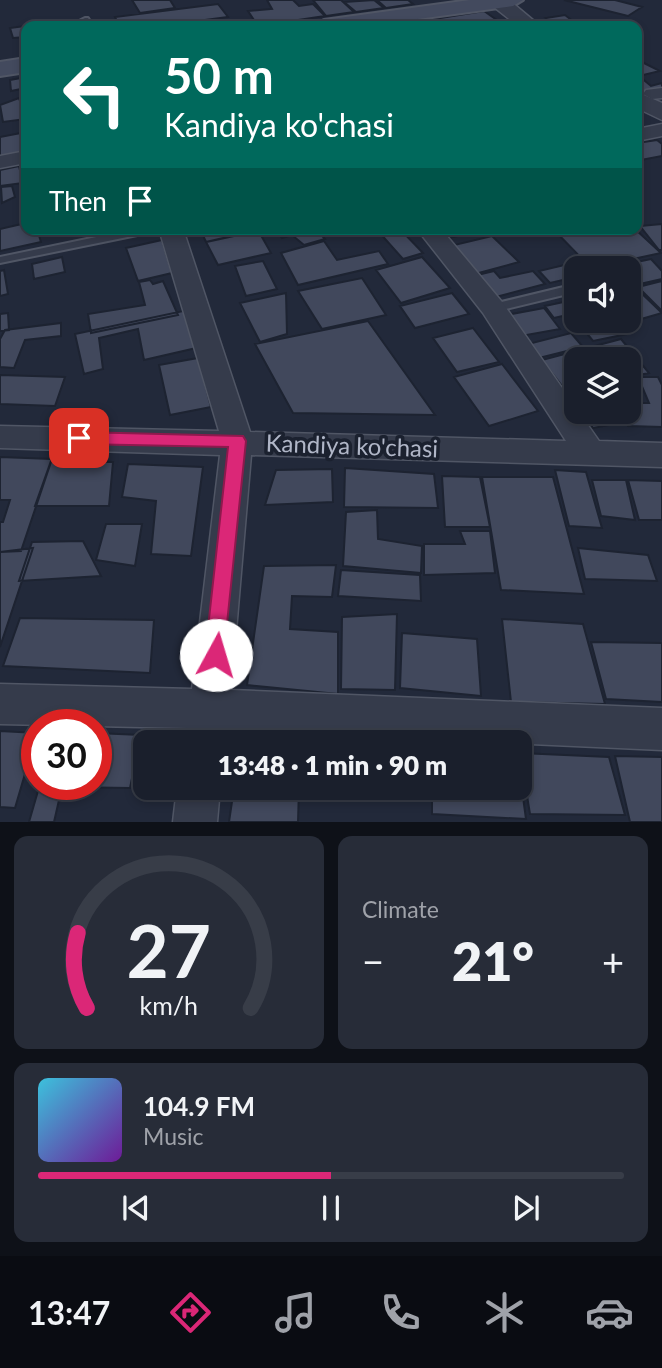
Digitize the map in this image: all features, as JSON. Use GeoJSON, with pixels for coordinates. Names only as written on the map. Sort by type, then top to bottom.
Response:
{"type":"FeatureCollection","features":[{"type":"Feature","properties":{"kind":"main road"},"geometry":{"type":"LineString","coordinates":[[360,21],[504,1]]}},
{"type":"Feature","properties":{"kind":"main road"},"geometry":{"type":"LineString","coordinates":[[0,69],[21,66]]}},
{"type":"Feature","properties":{"kind":"street"},"geometry":{"type":"LineString","coordinates":[[504,1],[525,21]]}},
{"type":"Feature","properties":{"kind":"street"},"geometry":{"type":"LineString","coordinates":[[642,134],[662,130]]}},
{"type":"Feature","properties":{"kind":"street"},"geometry":{"type":"LineString","coordinates":[[0,162],[21,158]]}},
{"type":"Feature","properties":{"kind":"street"},"geometry":{"type":"LineString","coordinates":[[173,235],[237,441],[208,725]]}},
{"type":"Feature","properties":{"kind":"street"},"geometry":{"type":"LineString","coordinates":[[433,235],[493,308],[590,453]]}},
{"type":"Feature","properties":{"kind":"street","name":"Kandiya ko'chasi"},"geometry":{"type":"LineString","coordinates":[[0,436],[662,455]]}},
{"type":"Feature","properties":{"kind":"street"},"geometry":{"type":"LineString","coordinates":[[0,704],[208,725],[662,729]]}},
{"type":"Feature","properties":{"kind":"street"},"geometry":{"type":"LineString","coordinates":[[195,822],[198,800]]}},
{"type":"Feature","properties":{"kind":"lane"},"geometry":{"type":"LineString","coordinates":[[0,260],[123,235]]}},
{"type":"Feature","properties":{"kind":"lane"},"geometry":{"type":"LineString","coordinates":[[493,308],[564,291]]}},
{"type":"Feature","properties":{"kind":"building"},"geometry":{"type":"Polygon","coordinates":[[[132,0],[170,0],[175,8],[140,13],[132,0]]]}},
{"type":"Feature","properties":{"kind":"building"},"geometry":{"type":"Polygon","coordinates":[[[267,0],[293,0],[299,6],[313,4],[325,16],[292,21],[255,21],[248,11],[272,9],[267,0]]]}},
{"type":"Feature","properties":{"kind":"building"},"geometry":{"type":"Polygon","coordinates":[[[313,0],[341,0],[354,12],[326,16],[313,0]]]}},
{"type":"Feature","properties":{"kind":"building"},"geometry":{"type":"Polygon","coordinates":[[[374,0],[384,8],[356,12],[344,2],[374,0]]]}},
{"type":"Feature","properties":{"kind":"building"},"geometry":{"type":"Polygon","coordinates":[[[377,0],[408,0],[413,4],[386,8],[377,0]]]}},
{"type":"Feature","properties":{"kind":"building"},"geometry":{"type":"Polygon","coordinates":[[[564,0],[615,0],[642,7],[628,16],[564,0]]]}},
{"type":"Feature","properties":{"kind":"building"},"geometry":{"type":"Polygon","coordinates":[[[218,4],[228,17],[197,21],[117,21],[115,17],[218,4]]]}},
{"type":"Feature","properties":{"kind":"building"},"geometry":{"type":"Polygon","coordinates":[[[484,11],[498,21],[429,21],[484,11]]]}},
{"type":"Feature","properties":{"kind":"building"},"geometry":{"type":"Polygon","coordinates":[[[565,15],[573,21],[550,21],[546,18],[565,15]]]}},
{"type":"Feature","properties":{"kind":"building"},"geometry":{"type":"Polygon","coordinates":[[[21,27],[21,37],[13,38],[10,28],[21,27]]]}},
{"type":"Feature","properties":{"kind":"building"},"geometry":{"type":"Polygon","coordinates":[[[642,62],[660,71],[642,75],[642,62]]]}},
{"type":"Feature","properties":{"kind":"building"},"geometry":{"type":"Polygon","coordinates":[[[21,78],[21,89],[11,91],[10,80],[21,78]]]}},
{"type":"Feature","properties":{"kind":"building"},"geometry":{"type":"Polygon","coordinates":[[[642,78],[651,86],[662,83],[662,89],[642,90],[642,78]]]}},
{"type":"Feature","properties":{"kind":"building"},"geometry":{"type":"Polygon","coordinates":[[[19,98],[21,120],[3,122],[0,105],[19,98]]]}},
{"type":"Feature","properties":{"kind":"building"},"geometry":{"type":"Polygon","coordinates":[[[21,133],[21,153],[0,157],[0,137],[21,133]]]}},
{"type":"Feature","properties":{"kind":"building"},"geometry":{"type":"Polygon","coordinates":[[[657,140],[662,144],[662,156],[642,160],[642,142],[657,140]]]}},
{"type":"Feature","properties":{"kind":"building"},"geometry":{"type":"Polygon","coordinates":[[[19,166],[21,183],[0,186],[0,170],[19,166]]]}},
{"type":"Feature","properties":{"kind":"building"},"geometry":{"type":"Polygon","coordinates":[[[12,186],[15,197],[2,203],[1,187],[12,186]]]}},
{"type":"Feature","properties":{"kind":"building"},"geometry":{"type":"Polygon","coordinates":[[[21,224],[21,235],[39,235],[41,242],[0,251],[0,229],[21,224]]]}},
{"type":"Feature","properties":{"kind":"building"},"geometry":{"type":"Polygon","coordinates":[[[662,224],[662,250],[659,250],[642,226],[662,224]]]}},
{"type":"Feature","properties":{"kind":"building"},"geometry":{"type":"Polygon","coordinates":[[[203,235],[238,235],[206,242],[203,235]]]}},
{"type":"Feature","properties":{"kind":"building"},"geometry":{"type":"Polygon","coordinates":[[[236,235],[261,235],[271,253],[218,265],[206,242],[236,235]]]}},
{"type":"Feature","properties":{"kind":"building"},"geometry":{"type":"Polygon","coordinates":[[[292,235],[321,235],[325,239],[304,245],[292,235]]]}},
{"type":"Feature","properties":{"kind":"building"},"geometry":{"type":"Polygon","coordinates":[[[382,235],[406,235],[423,253],[403,259],[382,235]]]}},
{"type":"Feature","properties":{"kind":"building"},"geometry":{"type":"Polygon","coordinates":[[[442,235],[463,235],[445,239],[442,235]]]}},
{"type":"Feature","properties":{"kind":"building"},"geometry":{"type":"Polygon","coordinates":[[[559,235],[642,235],[661,253],[641,257],[579,256],[559,235]]]}},
{"type":"Feature","properties":{"kind":"building"},"geometry":{"type":"Polygon","coordinates":[[[492,236],[519,262],[475,274],[450,246],[492,236]]]}},
{"type":"Feature","properties":{"kind":"building"},"geometry":{"type":"Polygon","coordinates":[[[162,240],[172,273],[138,281],[126,248],[162,240]]]}},
{"type":"Feature","properties":{"kind":"building"},"geometry":{"type":"Polygon","coordinates":[[[324,241],[337,260],[379,251],[388,264],[298,285],[281,253],[324,241]]]}},
{"type":"Feature","properties":{"kind":"building"},"geometry":{"type":"Polygon","coordinates":[[[62,257],[65,272],[34,279],[32,264],[62,257]]]}},
{"type":"Feature","properties":{"kind":"building"},"geometry":{"type":"Polygon","coordinates":[[[422,257],[450,288],[401,303],[376,270],[422,257]]]}},
{"type":"Feature","properties":{"kind":"building"},"geometry":{"type":"Polygon","coordinates":[[[651,259],[662,271],[662,279],[641,284],[641,261],[651,259]]]}},
{"type":"Feature","properties":{"kind":"building"},"geometry":{"type":"Polygon","coordinates":[[[263,261],[277,289],[246,296],[235,266],[263,261]]]}},
{"type":"Feature","properties":{"kind":"building"},"geometry":{"type":"Polygon","coordinates":[[[564,265],[564,280],[550,283],[539,271],[564,265]]]}},
{"type":"Feature","properties":{"kind":"building"},"geometry":{"type":"Polygon","coordinates":[[[4,270],[8,294],[0,296],[0,271],[4,270]]]}},
{"type":"Feature","properties":{"kind":"building"},"geometry":{"type":"Polygon","coordinates":[[[494,271],[500,278],[533,271],[545,284],[492,298],[473,276],[494,271]]]}},
{"type":"Feature","properties":{"kind":"building"},"geometry":{"type":"Polygon","coordinates":[[[362,278],[386,315],[322,329],[298,291],[362,278]]]}},
{"type":"Feature","properties":{"kind":"building"},"geometry":{"type":"Polygon","coordinates":[[[150,280],[153,284],[163,281],[178,315],[91,333],[88,314],[145,305],[139,282],[150,280]]]}},
{"type":"Feature","properties":{"kind":"building"},"geometry":{"type":"Polygon","coordinates":[[[662,281],[662,311],[641,290],[641,286],[662,281]]]}},
{"type":"Feature","properties":{"kind":"building"},"geometry":{"type":"Polygon","coordinates":[[[286,293],[287,334],[260,342],[240,303],[286,293]]]}},
{"type":"Feature","properties":{"kind":"building"},"geometry":{"type":"Polygon","coordinates":[[[452,293],[469,314],[415,328],[400,306],[452,293]]]}},
{"type":"Feature","properties":{"kind":"building"},"geometry":{"type":"Polygon","coordinates":[[[641,293],[662,313],[641,319],[641,293]]]}},
{"type":"Feature","properties":{"kind":"building"},"geometry":{"type":"Polygon","coordinates":[[[564,302],[564,316],[554,318],[545,306],[564,302]]]}},
{"type":"Feature","properties":{"kind":"building"},"geometry":{"type":"Polygon","coordinates":[[[544,308],[560,329],[521,336],[506,315],[544,308]]]}},
{"type":"Feature","properties":{"kind":"building"},"geometry":{"type":"Polygon","coordinates":[[[183,311],[205,346],[144,360],[138,329],[99,338],[103,369],[84,374],[75,334],[183,311]]]}},
{"type":"Feature","properties":{"kind":"building"},"geometry":{"type":"Polygon","coordinates":[[[8,313],[9,330],[0,331],[0,314],[8,313]]]}},
{"type":"Feature","properties":{"kind":"building"},"geometry":{"type":"Polygon","coordinates":[[[368,321],[435,415],[293,413],[255,344],[368,321]]]}},
{"type":"Feature","properties":{"kind":"building"},"geometry":{"type":"Polygon","coordinates":[[[61,323],[61,336],[25,340],[14,368],[0,367],[0,339],[5,330],[61,323]]]}},
{"type":"Feature","properties":{"kind":"building"},"geometry":{"type":"Polygon","coordinates":[[[473,328],[499,362],[457,372],[433,338],[473,328]]]}},
{"type":"Feature","properties":{"kind":"building"},"geometry":{"type":"Polygon","coordinates":[[[571,333],[583,347],[564,347],[564,352],[539,358],[528,344],[571,333]]]}},
{"type":"Feature","properties":{"kind":"building"},"geometry":{"type":"Polygon","coordinates":[[[587,333],[627,334],[593,341],[587,333]]]}},
{"type":"Feature","properties":{"kind":"building"},"geometry":{"type":"Polygon","coordinates":[[[621,339],[628,347],[591,347],[621,339]]]}},
{"type":"Feature","properties":{"kind":"building"},"geometry":{"type":"Polygon","coordinates":[[[564,354],[564,388],[542,360],[564,354]]]}},
{"type":"Feature","properties":{"kind":"building"},"geometry":{"type":"Polygon","coordinates":[[[198,358],[211,407],[170,415],[159,365],[198,358]]]}},
{"type":"Feature","properties":{"kind":"building"},"geometry":{"type":"Polygon","coordinates":[[[641,363],[649,373],[641,375],[641,363]]]}},
{"type":"Feature","properties":{"kind":"building"},"geometry":{"type":"Polygon","coordinates":[[[502,364],[538,411],[489,426],[454,377],[502,364]]]}},
{"type":"Feature","properties":{"kind":"building"},"geometry":{"type":"Polygon","coordinates":[[[0,375],[65,377],[55,406],[0,404],[0,375]]]}},
{"type":"Feature","properties":{"kind":"building"},"geometry":{"type":"Polygon","coordinates":[[[641,377],[658,377],[662,385],[662,427],[628,426],[627,424],[641,424],[641,403],[649,403],[641,377]]]}},
{"type":"Feature","properties":{"kind":"building"},"geometry":{"type":"Polygon","coordinates":[[[590,424],[614,424],[593,428],[590,424]]]}},
{"type":"Feature","properties":{"kind":"building"},"geometry":{"type":"Polygon","coordinates":[[[0,457],[52,459],[21,551],[0,552],[0,522],[3,522],[10,500],[0,500],[0,457]]]}},
{"type":"Feature","properties":{"kind":"building"},"geometry":{"type":"Polygon","coordinates":[[[51,461],[113,462],[109,506],[35,506],[51,461]]]}},
{"type":"Feature","properties":{"kind":"building"},"geometry":{"type":"Polygon","coordinates":[[[128,464],[203,467],[191,556],[151,554],[156,501],[122,497],[128,464]]]}},
{"type":"Feature","properties":{"kind":"building"},"geometry":{"type":"Polygon","coordinates":[[[345,468],[434,474],[438,508],[344,507],[345,468]]]}},
{"type":"Feature","properties":{"kind":"building"},"geometry":{"type":"Polygon","coordinates":[[[332,469],[333,502],[265,505],[276,470],[332,469]]]}},
{"type":"Feature","properties":{"kind":"building"},"geometry":{"type":"Polygon","coordinates":[[[555,470],[586,472],[602,528],[569,526],[555,470]]]}},
{"type":"Feature","properties":{"kind":"building"},"geometry":{"type":"Polygon","coordinates":[[[442,476],[480,477],[490,527],[445,527],[442,476]]]}},
{"type":"Feature","properties":{"kind":"building"},"geometry":{"type":"Polygon","coordinates":[[[482,477],[553,477],[584,594],[501,590],[482,477]]]}},
{"type":"Feature","properties":{"kind":"building"},"geometry":{"type":"Polygon","coordinates":[[[592,480],[626,480],[635,520],[601,516],[592,480]]]}},
{"type":"Feature","properties":{"kind":"building"},"geometry":{"type":"Polygon","coordinates":[[[628,480],[662,481],[662,520],[639,520],[628,480]]]}},
{"type":"Feature","properties":{"kind":"building"},"geometry":{"type":"Polygon","coordinates":[[[377,510],[378,539],[422,546],[421,573],[343,566],[346,512],[377,510]]]}},
{"type":"Feature","properties":{"kind":"building"},"geometry":{"type":"Polygon","coordinates":[[[106,524],[142,524],[135,566],[96,560],[106,524]]]}},
{"type":"Feature","properties":{"kind":"building"},"geometry":{"type":"Polygon","coordinates":[[[460,531],[490,531],[495,573],[424,575],[424,544],[465,544],[460,531]]]}},
{"type":"Feature","properties":{"kind":"building"},"geometry":{"type":"Polygon","coordinates":[[[83,541],[101,576],[19,581],[32,542],[83,541]]]}},
{"type":"Feature","properties":{"kind":"building"},"geometry":{"type":"Polygon","coordinates":[[[33,548],[0,647],[0,552],[33,548]]]}},
{"type":"Feature","properties":{"kind":"building"},"geometry":{"type":"Polygon","coordinates":[[[578,548],[648,555],[657,581],[585,579],[578,548]]]}},
{"type":"Feature","properties":{"kind":"building"},"geometry":{"type":"Polygon","coordinates":[[[336,565],[332,597],[292,596],[290,629],[338,632],[338,694],[247,685],[264,566],[336,565]]]}},
{"type":"Feature","properties":{"kind":"building"},"geometry":{"type":"Polygon","coordinates":[[[341,570],[420,575],[421,601],[338,596],[341,570]]]}},
{"type":"Feature","properties":{"kind":"building"},"geometry":{"type":"Polygon","coordinates":[[[397,614],[395,690],[341,689],[342,617],[397,614]]]}},
{"type":"Feature","properties":{"kind":"building"},"geometry":{"type":"Polygon","coordinates":[[[20,618],[154,620],[150,673],[3,666],[20,618]]]}},
{"type":"Feature","properties":{"kind":"building"},"geometry":{"type":"Polygon","coordinates":[[[502,619],[583,624],[605,704],[511,702],[502,619]]]}},
{"type":"Feature","properties":{"kind":"building"},"geometry":{"type":"Polygon","coordinates":[[[402,633],[477,639],[481,696],[400,688],[402,633]]]}},
{"type":"Feature","properties":{"kind":"building"},"geometry":{"type":"Polygon","coordinates":[[[591,642],[662,643],[662,702],[606,699],[591,642]]]}},
{"type":"Feature","properties":{"kind":"building"},"geometry":{"type":"Polygon","coordinates":[[[0,731],[21,732],[21,788],[15,808],[0,807],[0,731]]]}},
{"type":"Feature","properties":{"kind":"building"},"geometry":{"type":"Polygon","coordinates":[[[112,734],[133,735],[133,774],[130,788],[112,788],[112,734]]]}},
{"type":"Feature","properties":{"kind":"building"},"geometry":{"type":"Polygon","coordinates":[[[532,754],[609,757],[625,815],[530,814],[528,800],[532,800],[532,754]]]}},
{"type":"Feature","properties":{"kind":"building"},"geometry":{"type":"Polygon","coordinates":[[[615,756],[662,757],[662,822],[630,822],[615,756]]]}},
{"type":"Feature","properties":{"kind":"building"},"geometry":{"type":"Polygon","coordinates":[[[35,800],[59,800],[54,822],[29,822],[35,800]]]}},
{"type":"Feature","properties":{"kind":"building"},"geometry":{"type":"Polygon","coordinates":[[[232,800],[299,800],[298,822],[229,822],[232,800]]]}},
{"type":"Feature","properties":{"kind":"building"},"geometry":{"type":"Polygon","coordinates":[[[432,800],[523,800],[526,819],[432,814],[432,800]]]}},
{"type":"Feature","properties":{"kind":"route"},"geometry":{"type":"LineString","coordinates":[[79,438],[237,441],[216,655]]}}]}
